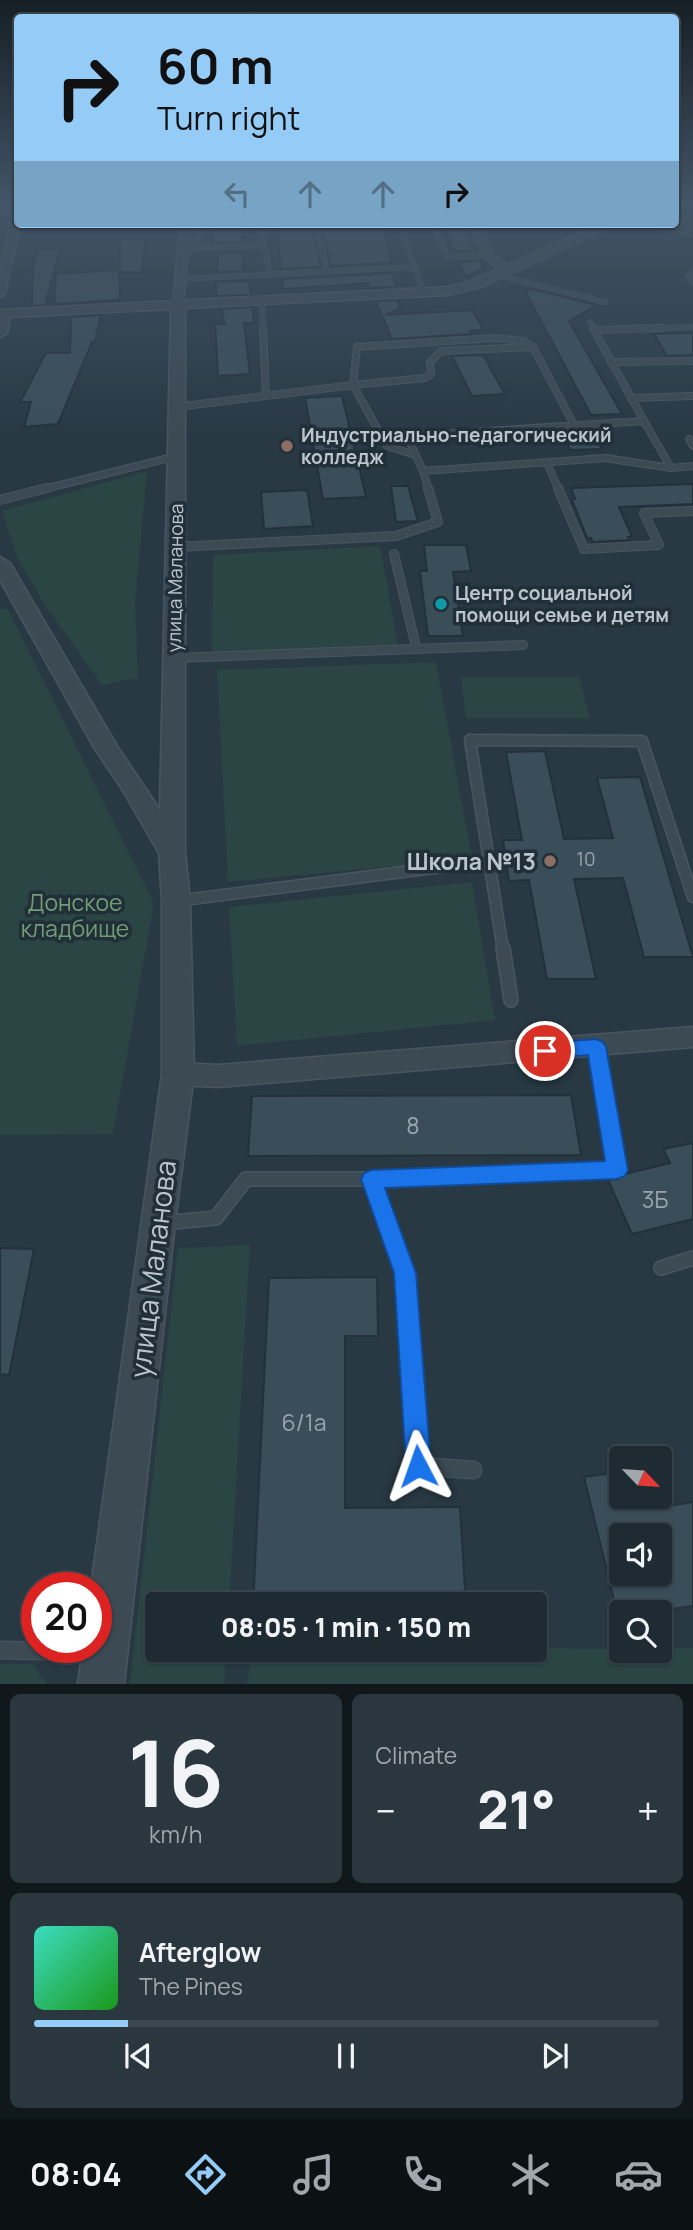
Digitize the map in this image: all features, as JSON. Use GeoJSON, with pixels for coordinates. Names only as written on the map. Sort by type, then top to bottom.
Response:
{"type":"FeatureCollection","features":[{"type":"Feature","properties":{"kind":"street"},"geometry":{"type":"LineString","coordinates":[[178,303],[181,281]]}},
{"type":"Feature","properties":{"kind":"street"},"geometry":{"type":"LineString","coordinates":[[0,333],[2,309],[424,293],[483,281]]}},
{"type":"Feature","properties":{"kind":"street","name":"улица Маланова"},"geometry":{"type":"LineString","coordinates":[[112,1594],[178,1074],[176,901],[172,853],[178,303]]}},
{"type":"Feature","properties":{"kind":"street","name":"улица Маланова"},"geometry":{"type":"LineString","coordinates":[[0,563],[107,749],[133,786],[172,853]]}},
{"type":"Feature","properties":{"kind":"street"},"geometry":{"type":"LineString","coordinates":[[178,1074],[218,1076],[693,1037]]}},
{"type":"Feature","properties":{"kind":"street","name":"улица Маланова"},"geometry":{"type":"LineString","coordinates":[[101,1684],[104,1663]]}},
{"type":"Feature","properties":{"kind":"lane"},"geometry":{"type":"LineString","coordinates":[[419,281],[424,293]]}},
{"type":"Feature","properties":{"kind":"lane"},"geometry":{"type":"LineString","coordinates":[[531,281],[605,302]]}},
{"type":"Feature","properties":{"kind":"lane"},"geometry":{"type":"LineString","coordinates":[[262,299],[266,396]]}},
{"type":"Feature","properties":{"kind":"lane"},"geometry":{"type":"LineString","coordinates":[[590,322],[671,468]]}},
{"type":"Feature","properties":{"kind":"lane"},"geometry":{"type":"LineString","coordinates":[[595,330],[693,327]]}},
{"type":"Feature","properties":{"kind":"lane"},"geometry":{"type":"LineString","coordinates":[[415,455],[387,446],[353,385],[357,347],[487,339],[523,340],[533,347],[574,425]]}},
{"type":"Feature","properties":{"kind":"lane"},"geometry":{"type":"LineString","coordinates":[[177,407],[425,378],[431,374],[430,362],[441,351],[533,347]]}},
{"type":"Feature","properties":{"kind":"lane"},"geometry":{"type":"LineString","coordinates":[[611,362],[693,361]]}},
{"type":"Feature","properties":{"kind":"lane"},"geometry":{"type":"LineString","coordinates":[[631,398],[693,396]]}},
{"type":"Feature","properties":{"kind":"lane"},"geometry":{"type":"LineString","coordinates":[[175,547],[396,536],[438,522],[423,471],[407,436],[644,421]]}},
{"type":"Feature","properties":{"kind":"lane"},"geometry":{"type":"LineString","coordinates":[[689,439],[693,446]]}},
{"type":"Feature","properties":{"kind":"lane"},"geometry":{"type":"LineString","coordinates":[[0,500],[177,456]]}},
{"type":"Feature","properties":{"kind":"lane"},"geometry":{"type":"LineString","coordinates":[[423,471],[605,458],[671,468],[693,466]]}},
{"type":"Feature","properties":{"kind":"lane"},"geometry":{"type":"LineString","coordinates":[[547,463],[584,549],[659,545],[644,513],[693,511]]}},
{"type":"Feature","properties":{"kind":"lane"},"geometry":{"type":"LineString","coordinates":[[394,554],[416,647]]}},
{"type":"Feature","properties":{"kind":"lane"},"geometry":{"type":"LineString","coordinates":[[174,658],[523,645]]}},
{"type":"Feature","properties":{"kind":"lane"},"geometry":{"type":"LineString","coordinates":[[511,1000],[470,740],[642,741],[693,897]]}},
{"type":"Feature","properties":{"kind":"lane"},"geometry":{"type":"LineString","coordinates":[[176,901],[489,861]]}},
{"type":"Feature","properties":{"kind":"lane"},"geometry":{"type":"LineString","coordinates":[[157,1223],[216,1218],[246,1179],[371,1179],[617,1170],[596,1047]]}},
{"type":"Feature","properties":{"kind":"lane"},"geometry":{"type":"LineString","coordinates":[[371,1179],[405,1273],[418,1466],[473,1469]]}},
{"type":"Feature","properties":{"kind":"lane"},"geometry":{"type":"LineString","coordinates":[[661,1268],[693,1258]]}},
{"type":"Feature","properties":{"kind":"lane"},"geometry":{"type":"LineString","coordinates":[[0,1650],[21,1650]]}},
{"type":"Feature","properties":{"kind":"green space"},"geometry":{"type":"Polygon","coordinates":[[[147,471],[135,602],[138,678],[102,685],[45,605],[18,559],[2,511],[147,471]]]}},
{"type":"Feature","properties":{"kind":"green space"},"geometry":{"type":"Polygon","coordinates":[[[380,546],[398,645],[212,652],[213,555],[380,546]]]}},
{"type":"Feature","properties":{"kind":"green space","name":"Донское кладбище"},"geometry":{"type":"Polygon","coordinates":[[[0,609],[8,609],[154,903],[113,1134],[0,1135],[0,609]]]}},
{"type":"Feature","properties":{"kind":"green space"},"geometry":{"type":"Polygon","coordinates":[[[436,662],[472,859],[228,882],[217,670],[436,662]]]}},
{"type":"Feature","properties":{"kind":"green space"},"geometry":{"type":"Polygon","coordinates":[[[461,677],[579,677],[590,718],[466,718],[461,677]]]}},
{"type":"Feature","properties":{"kind":"green space"},"geometry":{"type":"Polygon","coordinates":[[[472,882],[495,1020],[237,1046],[229,907],[472,882]]]}},
{"type":"Feature","properties":{"kind":"green space"},"geometry":{"type":"Polygon","coordinates":[[[250,1245],[230,1592],[145,1592],[145,1662],[225,1662],[224,1684],[130,1684],[178,1248],[250,1245]]]}},
{"type":"Feature","properties":{"kind":"green space"},"geometry":{"type":"Polygon","coordinates":[[[547,1648],[609,1649],[609,1663],[672,1663],[672,1648],[693,1648],[693,1684],[247,1684],[250,1662],[547,1662],[547,1648]]]}},
{"type":"Feature","properties":{"kind":"green space"},"geometry":{"type":"Polygon","coordinates":[[[0,1664],[32,1664],[47,1684],[0,1684],[0,1664]]]}},
{"type":"Feature","properties":{"kind":"building"},"geometry":{"type":"Polygon","coordinates":[[[33,281],[52,281],[45,305],[32,306],[33,281]]]}},
{"type":"Feature","properties":{"kind":"building"},"geometry":{"type":"Polygon","coordinates":[[[56,281],[119,281],[120,300],[54,304],[56,281]]]}},
{"type":"Feature","properties":{"kind":"building"},"geometry":{"type":"Polygon","coordinates":[[[249,281],[251,295],[217,296],[216,282],[249,281]]]}},
{"type":"Feature","properties":{"kind":"building"},"geometry":{"type":"Polygon","coordinates":[[[282,281],[395,281],[396,287],[370,288],[368,283],[283,289],[282,281]]]}},
{"type":"Feature","properties":{"kind":"building"},"geometry":{"type":"Polygon","coordinates":[[[532,289],[597,305],[569,321],[622,414],[591,415],[526,293],[532,289]]]}},
{"type":"Feature","properties":{"kind":"building"},"geometry":{"type":"Polygon","coordinates":[[[398,300],[400,308],[385,315],[472,310],[484,330],[470,331],[471,334],[392,339],[376,301],[398,300]]]}},
{"type":"Feature","properties":{"kind":"building"},"geometry":{"type":"Polygon","coordinates":[[[252,307],[254,323],[244,323],[250,374],[218,376],[215,324],[225,324],[221,309],[252,307]]]}},
{"type":"Feature","properties":{"kind":"building"},"geometry":{"type":"Polygon","coordinates":[[[101,315],[95,342],[92,342],[58,424],[24,427],[31,402],[20,402],[46,353],[70,353],[71,317],[101,315]]]}},
{"type":"Feature","properties":{"kind":"building"},"geometry":{"type":"Polygon","coordinates":[[[693,333],[693,355],[667,356],[654,334],[693,333]]]}},
{"type":"Feature","properties":{"kind":"building"},"geometry":{"type":"Polygon","coordinates":[[[483,355],[505,394],[472,396],[452,356],[483,355]]]}},
{"type":"Feature","properties":{"kind":"building"},"geometry":{"type":"Polygon","coordinates":[[[342,396],[366,497],[323,499],[305,398],[342,396]]]}},
{"type":"Feature","properties":{"kind":"building"},"geometry":{"type":"Polygon","coordinates":[[[592,430],[602,449],[570,450],[562,432],[592,430]]]}},
{"type":"Feature","properties":{"kind":"building"},"geometry":{"type":"Polygon","coordinates":[[[693,484],[693,504],[619,507],[632,537],[628,537],[630,540],[593,542],[591,538],[587,538],[572,500],[575,499],[571,488],[693,484]]]}},
{"type":"Feature","properties":{"kind":"building"},"geometry":{"type":"Polygon","coordinates":[[[391,486],[408,486],[418,521],[396,522],[391,486]]]}},
{"type":"Feature","properties":{"kind":"building"},"geometry":{"type":"Polygon","coordinates":[[[307,490],[313,526],[264,529],[261,492],[307,490]]]}},
{"type":"Feature","properties":{"kind":"building","name":"Центр социальной помощи семье и детям"},"geometry":{"type":"Polygon","coordinates":[[[424,545],[466,545],[471,571],[453,572],[463,636],[428,636],[420,571],[427,571],[424,545]]]}},
{"type":"Feature","properties":{"kind":"building"},"geometry":{"type":"Polygon","coordinates":[[[545,751],[564,839],[613,838],[597,778],[640,777],[693,957],[644,957],[623,878],[574,879],[596,979],[547,979],[529,880],[509,881],[503,840],[522,840],[506,752],[545,751]]]}},
{"type":"Feature","properties":{"kind":"building"},"geometry":{"type":"Polygon","coordinates":[[[571,1095],[581,1155],[248,1156],[252,1096],[571,1095]]]}},
{"type":"Feature","properties":{"kind":"building"},"geometry":{"type":"Polygon","coordinates":[[[693,1143],[693,1219],[632,1234],[608,1180],[670,1163],[663,1149],[693,1143]]]}},
{"type":"Feature","properties":{"kind":"building"},"geometry":{"type":"Polygon","coordinates":[[[0,1248],[34,1249],[9,1375],[0,1374],[0,1248]]]}},
{"type":"Feature","properties":{"kind":"building"},"geometry":{"type":"Polygon","coordinates":[[[377,1277],[378,1336],[345,1336],[345,1508],[460,1507],[465,1592],[254,1592],[269,1278],[377,1277]]]}},
{"type":"Feature","properties":{"kind":"building"},"geometry":{"type":"Polygon","coordinates":[[[609,1474],[609,1509],[672,1509],[672,1505],[693,1502],[693,1606],[672,1609],[672,1600],[614,1600],[611,1586],[672,1586],[672,1523],[609,1523],[609,1579],[584,1477],[609,1474]]]}},
{"type":"Feature","properties":{"kind":"place","name":"Индустриально-педагогический колледж"},"geometry":{"type":"Point","coordinates":[287,446]}},
{"type":"Feature","properties":{"kind":"place","name":"Центр социальной помощи семье и детям"},"geometry":{"type":"Point","coordinates":[441,604]}},
{"type":"Feature","properties":{"kind":"place","name":"Школа №13"},"geometry":{"type":"Point","coordinates":[550,861]}},
{"type":"Feature","properties":{"kind":"route"},"geometry":{"type":"LineString","coordinates":[[418,1466],[405,1273],[371,1179],[617,1170],[596,1047],[545,1051]]}}]}
